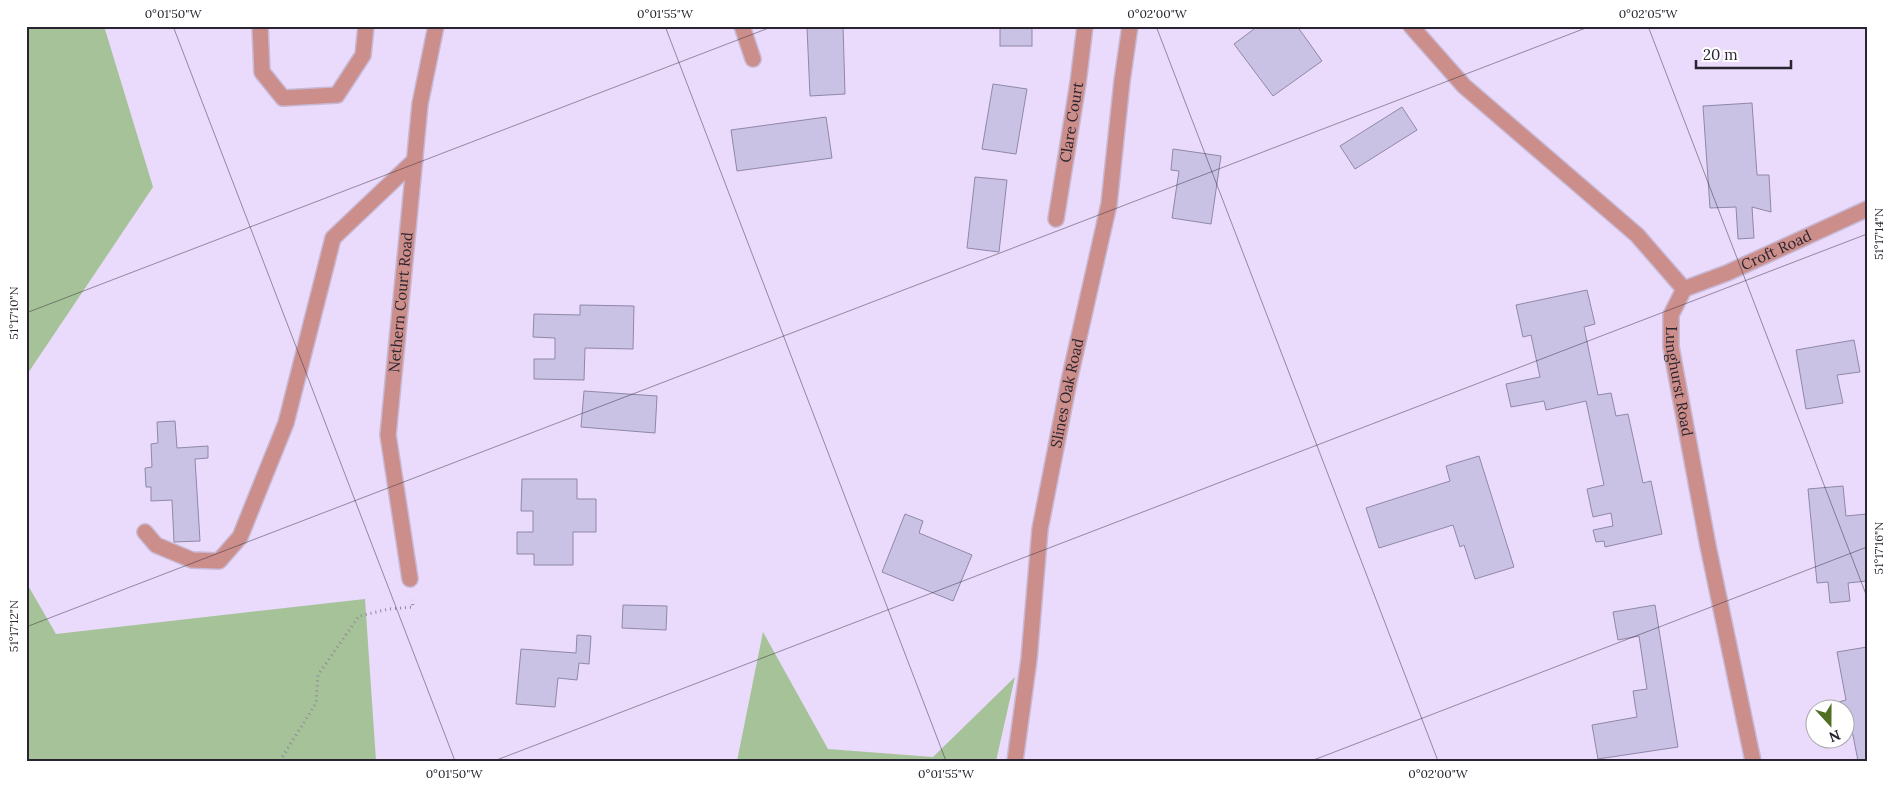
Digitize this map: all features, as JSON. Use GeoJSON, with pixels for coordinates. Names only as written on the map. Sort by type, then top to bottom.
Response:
{"type":"FeatureCollection","features":[{"type":"Feature","properties":{"kind":"street"},"geometry":{"type":"LineString","coordinates":[[260,26],[262,72],[283,98],[337,95],[362,55],[366,26]]}},
{"type":"Feature","properties":{"kind":"street","name":"Nethern Court Road"},"geometry":{"type":"LineString","coordinates":[[410,578],[388,435],[420,104],[436,26]]}},
{"type":"Feature","properties":{"kind":"street"},"geometry":{"type":"LineString","coordinates":[[742,26],[753,59]]}},
{"type":"Feature","properties":{"kind":"street","name":"Clare Court"},"geometry":{"type":"LineString","coordinates":[[1056,219],[1078,83],[1085,26]]}},
{"type":"Feature","properties":{"kind":"street","name":"Slines Oak Road"},"geometry":{"type":"LineString","coordinates":[[1015,761],[1029,659],[1040,529],[1069,381],[1110,204],[1122,81],[1130,26]]}},
{"type":"Feature","properties":{"kind":"street"},"geometry":{"type":"LineString","coordinates":[[1410,26],[1464,86],[1637,235],[1684,289]]}},
{"type":"Feature","properties":{"kind":"street"},"geometry":{"type":"LineString","coordinates":[[145,532],[156,545],[192,560],[219,560],[240,537],[286,424],[333,238],[415,160]]}},
{"type":"Feature","properties":{"kind":"street","name":"Croft Road"},"geometry":{"type":"LineString","coordinates":[[1684,289],[1727,273],[1867,209]]}},
{"type":"Feature","properties":{"kind":"street","name":"Lunghurst Road"},"geometry":{"type":"LineString","coordinates":[[1684,289],[1672,316],[1671,347],[1708,546],[1753,761]]}},
{"type":"Feature","properties":{"kind":"path"},"geometry":{"type":"LineString","coordinates":[[280,761],[316,703],[318,675],[359,616],[389,609],[413,607],[410,578]]}},
{"type":"Feature","properties":{"kind":"green space"},"geometry":{"type":"Polygon","coordinates":[[[26,26],[104,26],[153,187],[26,376],[26,26]]]}},
{"type":"Feature","properties":{"kind":"green space"},"geometry":{"type":"Polygon","coordinates":[[[26,582],[56,634],[365,599],[376,761],[26,761],[26,582]]]}},
{"type":"Feature","properties":{"kind":"green space"},"geometry":{"type":"Polygon","coordinates":[[[763,632],[828,749],[933,757],[1015,677],[996,761],[737,761],[763,632]]]}},
{"type":"Feature","properties":{"kind":"building"},"geometry":{"type":"Polygon","coordinates":[[[843,26],[845,94],[810,96],[807,27],[843,26]]]}},
{"type":"Feature","properties":{"kind":"building"},"geometry":{"type":"Polygon","coordinates":[[[1000,26],[1032,26],[1032,46],[1000,46],[1000,26]]]}},
{"type":"Feature","properties":{"kind":"building"},"geometry":{"type":"Polygon","coordinates":[[[1258,26],[1297,26],[1322,61],[1273,96],[1234,44],[1258,26]]]}},
{"type":"Feature","properties":{"kind":"building"},"geometry":{"type":"Polygon","coordinates":[[[993,84],[1027,89],[1016,154],[982,149],[993,84]]]}},
{"type":"Feature","properties":{"kind":"building"},"geometry":{"type":"Polygon","coordinates":[[[1752,103],[1757,175],[1769,175],[1771,212],[1752,207],[1754,238],[1738,239],[1736,207],[1710,208],[1703,106],[1752,103]]]}},
{"type":"Feature","properties":{"kind":"building"},"geometry":{"type":"Polygon","coordinates":[[[1402,107],[1417,130],[1355,169],[1340,146],[1402,107]]]}},
{"type":"Feature","properties":{"kind":"building"},"geometry":{"type":"Polygon","coordinates":[[[826,117],[832,158],[737,171],[731,130],[826,117]]]}},
{"type":"Feature","properties":{"kind":"building"},"geometry":{"type":"Polygon","coordinates":[[[1173,149],[1221,156],[1211,224],[1172,218],[1179,171],[1171,170],[1173,149]]]}},
{"type":"Feature","properties":{"kind":"building"},"geometry":{"type":"Polygon","coordinates":[[[975,177],[1007,180],[999,252],[967,248],[975,177]]]}},
{"type":"Feature","properties":{"kind":"building"},"geometry":{"type":"Polygon","coordinates":[[[1587,290],[1595,324],[1584,327],[1598,395],[1611,393],[1616,416],[1628,414],[1643,483],[1651,481],[1662,534],[1605,547],[1604,541],[1596,542],[1593,530],[1613,526],[1611,513],[1593,517],[1587,489],[1604,485],[1586,401],[1546,410],[1544,401],[1511,407],[1506,384],[1540,377],[1531,335],[1523,337],[1516,305],[1587,290]]]}},
{"type":"Feature","properties":{"kind":"building"},"geometry":{"type":"Polygon","coordinates":[[[580,305],[634,306],[633,349],[585,348],[584,380],[534,379],[534,359],[555,359],[555,338],[533,337],[534,314],[580,315],[580,305]]]}},
{"type":"Feature","properties":{"kind":"building"},"geometry":{"type":"Polygon","coordinates":[[[1854,340],[1860,372],[1837,375],[1843,403],[1806,409],[1796,350],[1854,340]]]}},
{"type":"Feature","properties":{"kind":"building"},"geometry":{"type":"Polygon","coordinates":[[[584,391],[657,396],[655,433],[581,427],[584,391]]]}},
{"type":"Feature","properties":{"kind":"building"},"geometry":{"type":"Polygon","coordinates":[[[175,421],[177,448],[208,446],[208,458],[195,459],[200,541],[174,542],[172,500],[151,501],[151,487],[146,487],[145,468],[152,467],[151,444],[158,443],[157,422],[175,421]]]}},
{"type":"Feature","properties":{"kind":"building"},"geometry":{"type":"Polygon","coordinates":[[[1479,456],[1514,567],[1475,579],[1464,545],[1460,547],[1453,525],[1379,548],[1366,508],[1450,481],[1446,466],[1479,456]]]}},
{"type":"Feature","properties":{"kind":"building"},"geometry":{"type":"Polygon","coordinates":[[[522,479],[577,479],[577,499],[596,499],[596,532],[573,532],[573,565],[534,565],[534,554],[517,554],[517,532],[533,532],[533,511],[521,511],[522,479]]]}},
{"type":"Feature","properties":{"kind":"building"},"geometry":{"type":"Polygon","coordinates":[[[1843,486],[1846,516],[1867,514],[1867,581],[1848,583],[1850,601],[1830,603],[1828,582],[1817,583],[1808,489],[1843,486]]]}},
{"type":"Feature","properties":{"kind":"building"},"geometry":{"type":"Polygon","coordinates":[[[905,514],[923,521],[919,533],[972,555],[953,601],[882,572],[905,514]]]}},
{"type":"Feature","properties":{"kind":"building"},"geometry":{"type":"Polygon","coordinates":[[[623,605],[667,606],[666,630],[622,628],[623,605]]]}},
{"type":"Feature","properties":{"kind":"building"},"geometry":{"type":"Polygon","coordinates":[[[1655,605],[1678,747],[1598,759],[1592,725],[1637,717],[1633,691],[1647,689],[1639,636],[1618,640],[1613,612],[1655,605]]]}},
{"type":"Feature","properties":{"kind":"building"},"geometry":{"type":"Polygon","coordinates":[[[577,635],[591,636],[589,664],[579,663],[577,680],[558,678],[555,707],[516,704],[521,649],[576,653],[577,635]]]}},
{"type":"Feature","properties":{"kind":"building"},"geometry":{"type":"Polygon","coordinates":[[[1867,647],[1867,761],[1858,761],[1856,750],[1856,700],[1846,700],[1837,652],[1867,647]]]}}]}
